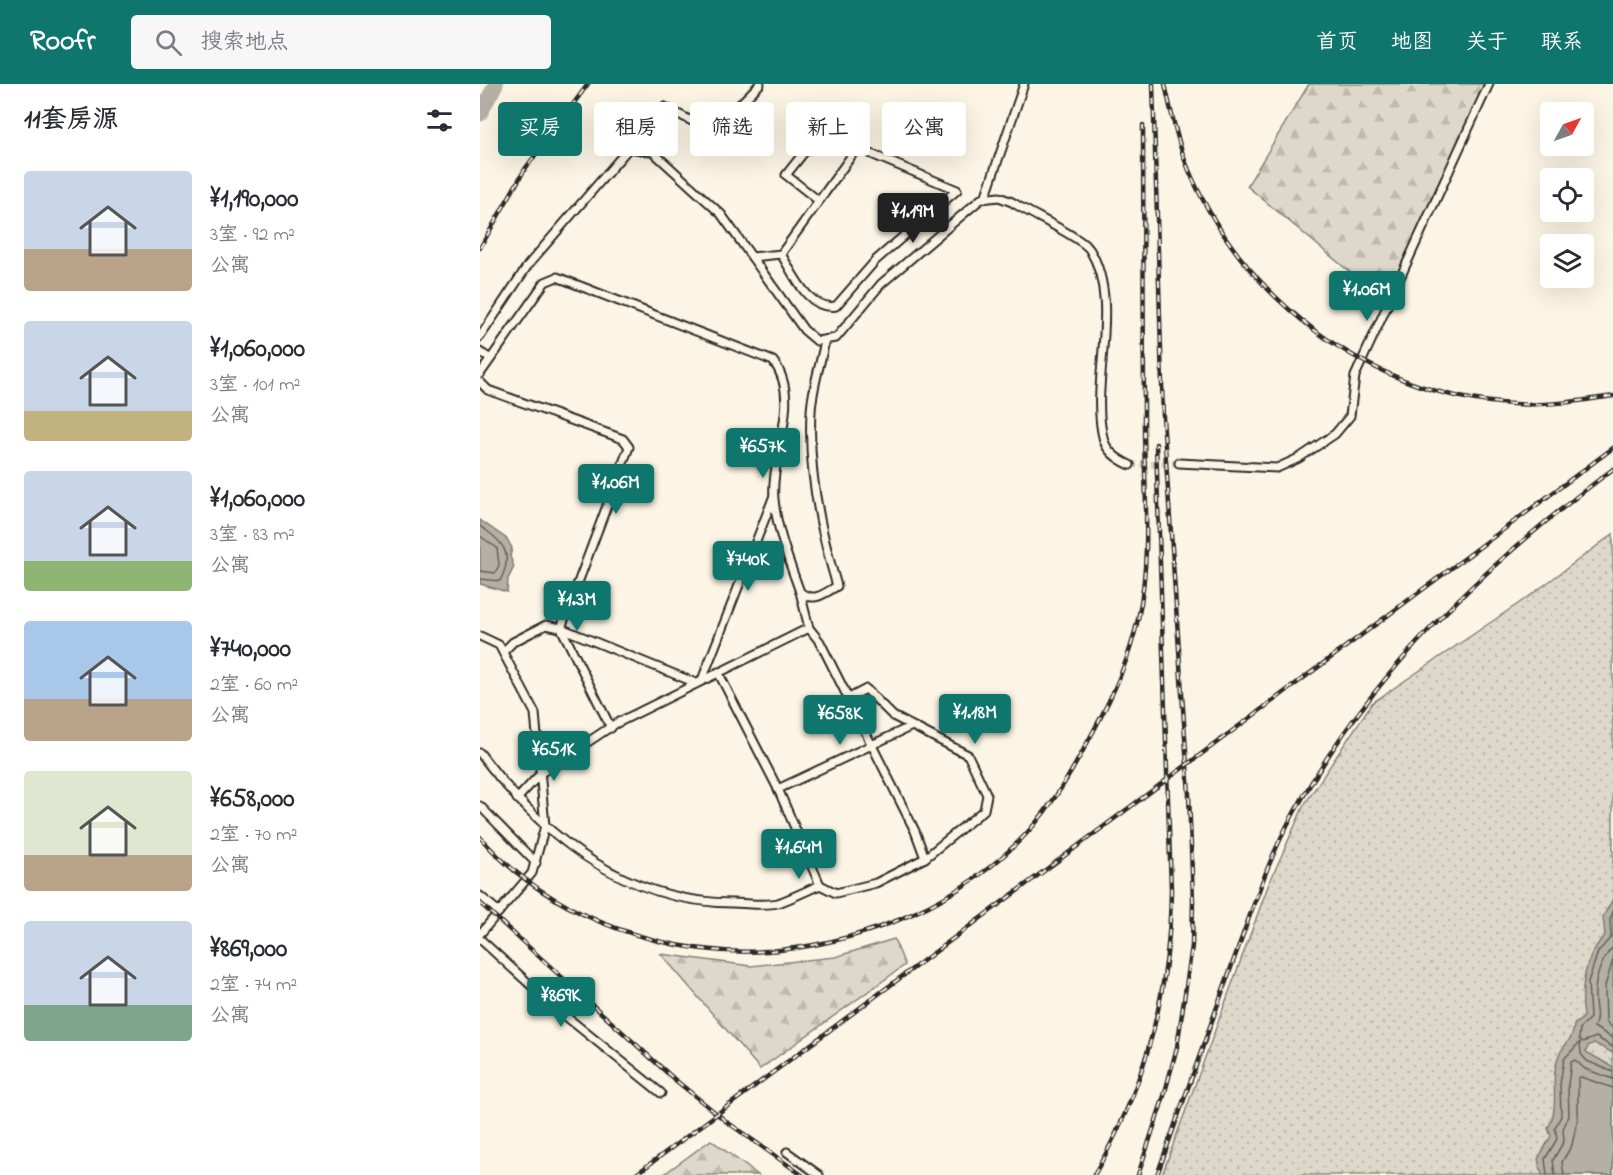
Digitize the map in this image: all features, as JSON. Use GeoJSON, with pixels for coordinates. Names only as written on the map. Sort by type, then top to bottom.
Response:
{"type":"FeatureCollection","features":[{"type":"Feature","properties":{"kind":"street"},"geometry":{"type":"LineString","coordinates":[[678,114],[703,127],[716,128],[760,84]]}},
{"type":"Feature","properties":{"kind":"street"},"geometry":{"type":"LineString","coordinates":[[985,198],[1024,84]]}},
{"type":"Feature","properties":{"kind":"street"},"geometry":{"type":"LineString","coordinates":[[1179,463],[1277,468],[1317,447],[1335,434],[1350,416],[1355,376],[1489,84]]}},
{"type":"Feature","properties":{"kind":"street"},"geometry":{"type":"LineString","coordinates":[[781,254],[807,294],[818,304],[828,307],[836,306],[876,260],[957,190],[870,154]]}},
{"type":"Feature","properties":{"kind":"street"},"geometry":{"type":"LineString","coordinates":[[480,337],[528,265],[622,156]]}},
{"type":"Feature","properties":{"kind":"street"},"geometry":{"type":"LineString","coordinates":[[657,156],[721,214],[804,330],[817,341],[836,338],[881,284],[942,230],[985,198],[999,197],[1012,202],[1089,248],[1102,278],[1104,342],[1101,407],[1104,441],[1112,454],[1130,465]]}},
{"type":"Feature","properties":{"kind":"street"},"geometry":{"type":"LineString","coordinates":[[801,156],[786,175],[819,201]]}},
{"type":"Feature","properties":{"kind":"street"},"geometry":{"type":"LineString","coordinates":[[752,257],[781,254],[850,156]]}},
{"type":"Feature","properties":{"kind":"street"},"geometry":{"type":"LineString","coordinates":[[480,374],[489,358],[545,282],[557,277],[773,361],[782,372],[787,389],[774,496],[699,682]]}},
{"type":"Feature","properties":{"kind":"street"},"geometry":{"type":"LineString","coordinates":[[800,592],[807,598],[815,598],[837,586],[823,534],[814,478],[811,412],[825,340]]}},
{"type":"Feature","properties":{"kind":"street"},"geometry":{"type":"LineString","coordinates":[[480,352],[489,358]]}},
{"type":"Feature","properties":{"kind":"street"},"geometry":{"type":"LineString","coordinates":[[480,382],[488,390],[623,439],[629,447],[561,628],[611,728]]}},
{"type":"Feature","properties":{"kind":"street"},"geometry":{"type":"LineString","coordinates":[[774,496],[779,529],[800,592],[809,628],[820,642],[915,831],[925,858]]}},
{"type":"Feature","properties":{"kind":"street"},"geometry":{"type":"LineString","coordinates":[[503,652],[513,642],[546,626],[561,628],[699,682]]}},
{"type":"Feature","properties":{"kind":"street"},"geometry":{"type":"LineString","coordinates":[[517,799],[541,773],[611,728],[809,628]]}},
{"type":"Feature","properties":{"kind":"street"},"geometry":{"type":"LineString","coordinates":[[480,636],[499,645],[535,713],[545,826],[532,873],[480,934]]}},
{"type":"Feature","properties":{"kind":"street"},"geometry":{"type":"LineString","coordinates":[[718,672],[778,789],[820,885],[836,893],[876,883],[925,858],[984,810],[987,795],[968,755],[893,716],[866,689],[847,699]]}},
{"type":"Feature","properties":{"kind":"street"},"geometry":{"type":"LineString","coordinates":[[778,789],[912,726]]}},
{"type":"Feature","properties":{"kind":"street"},"geometry":{"type":"LineString","coordinates":[[480,753],[517,799],[545,826],[601,866],[647,890],[711,903],[776,903],[820,885]]}},
{"type":"Feature","properties":{"kind":"street"},"geometry":{"type":"LineString","coordinates":[[480,806],[536,863]]}},
{"type":"Feature","properties":{"kind":"street"},"geometry":{"type":"LineString","coordinates":[[480,896],[499,912]]}},
{"type":"Feature","properties":{"kind":"street"},"geometry":{"type":"LineString","coordinates":[[480,939],[558,1010],[661,1093]]}},
{"type":"Feature","properties":{"kind":"street"},"geometry":{"type":"LineString","coordinates":[[787,1152],[819,1175]]}},
{"type":"Feature","properties":{"kind":"green space"},"geometry":{"type":"Polygon","coordinates":[[[1309,84],[1491,84],[1388,304],[1247,186],[1309,84]]]}},
{"type":"Feature","properties":{"kind":"green space"},"geometry":{"type":"Polygon","coordinates":[[[1613,534],[1613,1175],[1162,1175],[1268,886],[1304,805],[1372,703],[1531,595],[1613,534]]]}},
{"type":"Feature","properties":{"kind":"green space"},"geometry":{"type":"Polygon","coordinates":[[[894,939],[905,965],[760,1069],[661,954],[751,966],[835,957],[894,939]]]}},
{"type":"Feature","properties":{"kind":"green space"},"geometry":{"type":"Polygon","coordinates":[[[711,1140],[758,1175],[663,1175],[711,1140]]]}},
{"type":"Feature","properties":{"kind":"water"},"geometry":{"type":"Polygon","coordinates":[[[480,520],[507,539],[512,548],[510,556],[514,567],[508,579],[507,592],[480,584],[480,520]]]}},
{"type":"Feature","properties":{"kind":"water"},"geometry":{"type":"Polygon","coordinates":[[[1613,899],[1613,1053],[1594,1043],[1588,1046],[1586,1052],[1613,1067],[1613,1175],[1542,1175],[1538,1159],[1551,1136],[1548,1128],[1554,1111],[1556,1067],[1560,1053],[1572,1036],[1574,1025],[1584,1017],[1585,973],[1592,953],[1605,935],[1603,917],[1613,899]]]}},
{"type":"Feature","properties":{"kind":"waterway"},"geometry":{"type":"LineString","coordinates":[[480,114],[496,84]]}},
{"type":"Feature","properties":{"kind":"tunnel"},"geometry":{"type":"LineString","coordinates":[[1130,465],[1179,463]]}},
{"type":"Feature","properties":{"kind":"railway"},"geometry":{"type":"LineString","coordinates":[[480,248],[525,169],[588,84]]}},
{"type":"Feature","properties":{"kind":"railway"},"geometry":{"type":"LineString","coordinates":[[1138,1175],[1164,1096],[1177,1047],[1192,946],[1193,901],[1189,795],[1163,417],[1153,84]]}},
{"type":"Feature","properties":{"kind":"railway"},"geometry":{"type":"LineString","coordinates":[[1165,84],[1182,153],[1209,212],[1239,256],[1275,296],[1315,331],[1360,360],[1409,382],[1460,397],[1513,404],[1538,404],[1613,396]]}},
{"type":"Feature","properties":{"kind":"railway"},"geometry":{"type":"LineString","coordinates":[[480,837],[509,866],[542,891],[578,912],[657,941],[698,949],[740,952],[814,945],[881,927],[944,898],[974,879],[1026,834],[1063,785],[1107,704],[1130,649],[1142,595],[1146,546],[1143,125]]}},
{"type":"Feature","properties":{"kind":"railway"},"geometry":{"type":"LineString","coordinates":[[1094,1175],[1128,1107],[1141,1073],[1160,1001],[1170,927],[1171,889],[1156,444]]}},
{"type":"Feature","properties":{"kind":"railway"},"geometry":{"type":"LineString","coordinates":[[635,1175],[1613,448]]}},
{"type":"Feature","properties":{"kind":"railway"},"geometry":{"type":"LineString","coordinates":[[1157,1175],[1269,866],[1285,829],[1326,760],[1359,712],[1396,666],[1436,623],[1521,542],[1613,469]]}},
{"type":"Feature","properties":{"kind":"railway"},"geometry":{"type":"LineString","coordinates":[[480,903],[674,1079],[727,1122],[802,1175]]}}]}
